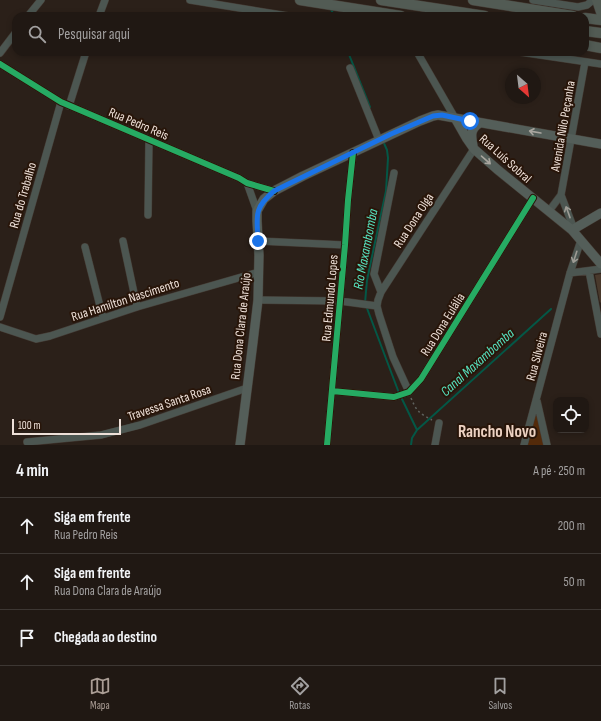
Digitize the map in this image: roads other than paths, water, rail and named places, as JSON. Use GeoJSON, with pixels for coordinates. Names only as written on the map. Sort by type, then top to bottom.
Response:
{"type":"FeatureCollection","features":[{"type":"Feature","properties":{"kind":"highway"},"geometry":{"type":"LineString","coordinates":[[300,0],[376,12]]}},
{"type":"Feature","properties":{"kind":"highway"},"geometry":{"type":"LineString","coordinates":[[380,0],[458,12]]}},
{"type":"Feature","properties":{"kind":"highway"},"geometry":{"type":"LineString","coordinates":[[473,0],[548,12]]}},
{"type":"Feature","properties":{"kind":"highway"},"geometry":{"type":"LineString","coordinates":[[597,0],[601,12]]}},
{"type":"Feature","properties":{"kind":"highway"},"geometry":{"type":"LineString","coordinates":[[589,18],[601,20]]}},
{"type":"Feature","properties":{"kind":"highway"},"geometry":{"type":"LineString","coordinates":[[589,32],[601,33]]}},
{"type":"Feature","properties":{"kind":"highway"},"geometry":{"type":"LineString","coordinates":[[589,46],[601,48]]}},
{"type":"Feature","properties":{"kind":"main road"},"geometry":{"type":"LineString","coordinates":[[257,211],[264,200],[274,191],[391,134],[438,115],[601,144]]}},
{"type":"Feature","properties":{"kind":"main road","name":"Rua Luís Sobral"},"geometry":{"type":"LineString","coordinates":[[455,118],[474,149],[573,230],[601,264]]}},
{"type":"Feature","properties":{"kind":"main road"},"geometry":{"type":"LineString","coordinates":[[474,149],[472,132],[473,128],[480,122]]}},
{"type":"Feature","properties":{"kind":"main road","name":"Rua Dona Clara de Araújo"},"geometry":{"type":"LineString","coordinates":[[240,445],[258,300],[257,211]]}},
{"type":"Feature","properties":{"kind":"main road"},"geometry":{"type":"LineString","coordinates":[[573,230],[601,213]]}},
{"type":"Feature","properties":{"kind":"street"},"geometry":{"type":"LineString","coordinates":[[33,12],[41,0]]}},
{"type":"Feature","properties":{"kind":"street"},"geometry":{"type":"LineString","coordinates":[[100,12],[105,0]]}},
{"type":"Feature","properties":{"kind":"street"},"geometry":{"type":"LineString","coordinates":[[190,0],[264,12]]}},
{"type":"Feature","properties":{"kind":"street"},"geometry":{"type":"LineString","coordinates":[[533,0],[578,7],[593,0]]}},
{"type":"Feature","properties":{"kind":"street"},"geometry":{"type":"LineString","coordinates":[[0,53],[12,37]]}},
{"type":"Feature","properties":{"kind":"street"},"geometry":{"type":"LineString","coordinates":[[69,106],[85,56]]}},
{"type":"Feature","properties":{"kind":"street","name":"Rua Luís Sobral"},"geometry":{"type":"LineString","coordinates":[[419,56],[455,118]]}},
{"type":"Feature","properties":{"kind":"street"},"geometry":{"type":"LineString","coordinates":[[546,56],[601,64]]}},
{"type":"Feature","properties":{"kind":"street","name":"Avenida Nilo Peçanha"},"geometry":{"type":"LineString","coordinates":[[573,230],[562,195],[585,62]]}},
{"type":"Feature","properties":{"kind":"street","name":"Rua Pedro Reis"},"geometry":{"type":"LineString","coordinates":[[0,64],[69,106],[239,178],[247,183],[274,191]]}},
{"type":"Feature","properties":{"kind":"street"},"geometry":{"type":"LineString","coordinates":[[350,68],[380,140]]}},
{"type":"Feature","properties":{"kind":"street","name":"Rua do Trabalho"},"geometry":{"type":"LineString","coordinates":[[0,317],[61,102]]}},
{"type":"Feature","properties":{"kind":"street"},"geometry":{"type":"LineString","coordinates":[[148,215],[150,140]]}},
{"type":"Feature","properties":{"kind":"street","name":"Rua Dona Olga"},"geometry":{"type":"LineString","coordinates":[[377,306],[381,292],[474,149]]}},
{"type":"Feature","properties":{"kind":"street","name":"Rua Edmundo Lopes"},"geometry":{"type":"LineString","coordinates":[[327,445],[353,153]]}},
{"type":"Feature","properties":{"kind":"street"},"geometry":{"type":"LineString","coordinates":[[381,292],[374,274],[394,172]]}},
{"type":"Feature","properties":{"kind":"street"},"geometry":{"type":"LineString","coordinates":[[247,183],[257,211]]}},
{"type":"Feature","properties":{"kind":"street","name":"Avenida Nilo Peçanha"},"geometry":{"type":"LineString","coordinates":[[549,211],[562,195]]}},
{"type":"Feature","properties":{"kind":"street","name":"Rua Dona Eulália"},"geometry":{"type":"LineString","coordinates":[[332,392],[394,398],[407,392],[421,379],[533,198]]}},
{"type":"Feature","properties":{"kind":"street","name":"Rua Silveira"},"geometry":{"type":"LineString","coordinates":[[524,445],[570,273],[581,240]]}},
{"type":"Feature","properties":{"kind":"street"},"geometry":{"type":"LineString","coordinates":[[123,241],[137,307]]}},
{"type":"Feature","properties":{"kind":"street"},"geometry":{"type":"LineString","coordinates":[[258,241],[345,244]]}},
{"type":"Feature","properties":{"kind":"street"},"geometry":{"type":"LineString","coordinates":[[85,247],[103,318]]}},
{"type":"Feature","properties":{"kind":"street"},"geometry":{"type":"LineString","coordinates":[[570,273],[601,269]]}},
{"type":"Feature","properties":{"kind":"street"},"geometry":{"type":"LineString","coordinates":[[589,271],[601,334]]}},
{"type":"Feature","properties":{"kind":"street","name":"Rua Hamilton Nascimento"},"geometry":{"type":"LineString","coordinates":[[0,327],[31,338],[41,338],[137,307],[258,272]]}},
{"type":"Feature","properties":{"kind":"street"},"geometry":{"type":"LineString","coordinates":[[258,300],[340,301],[377,306],[393,357],[407,392]]}},
{"type":"Feature","properties":{"kind":"street","name":"Travessa Santa Rosa"},"geometry":{"type":"LineString","coordinates":[[27,442],[101,435],[122,430],[147,423],[247,388]]}},
{"type":"Feature","properties":{"kind":"street"},"geometry":{"type":"LineString","coordinates":[[537,399],[547,445]]}},
{"type":"Feature","properties":{"kind":"street"},"geometry":{"type":"LineString","coordinates":[[435,445],[437,422]]}},
{"type":"Feature","properties":{"kind":"waterway","name":"Rio Maxambomba"},"geometry":{"type":"LineString","coordinates":[[350,56],[370,107]]}},
{"type":"Feature","properties":{"kind":"waterway","name":"Rio Maxambomba"},"geometry":{"type":"LineString","coordinates":[[383,141],[387,150],[388,158],[386,191],[367,280],[365,303],[399,393]]}},
{"type":"Feature","properties":{"kind":"waterway","name":"Canal Maxambomba"},"geometry":{"type":"LineString","coordinates":[[411,445],[412,438],[417,430],[551,309]]}},
{"type":"Feature","properties":{"kind":"waterway","name":"Rio Maxambomba"},"geometry":{"type":"LineString","coordinates":[[401,397],[417,430]]}},
{"type":"Feature","properties":{"kind":"district","name":"Rancho Novo"},"geometry":{"type":"Point","coordinates":[497,431]}}]}
